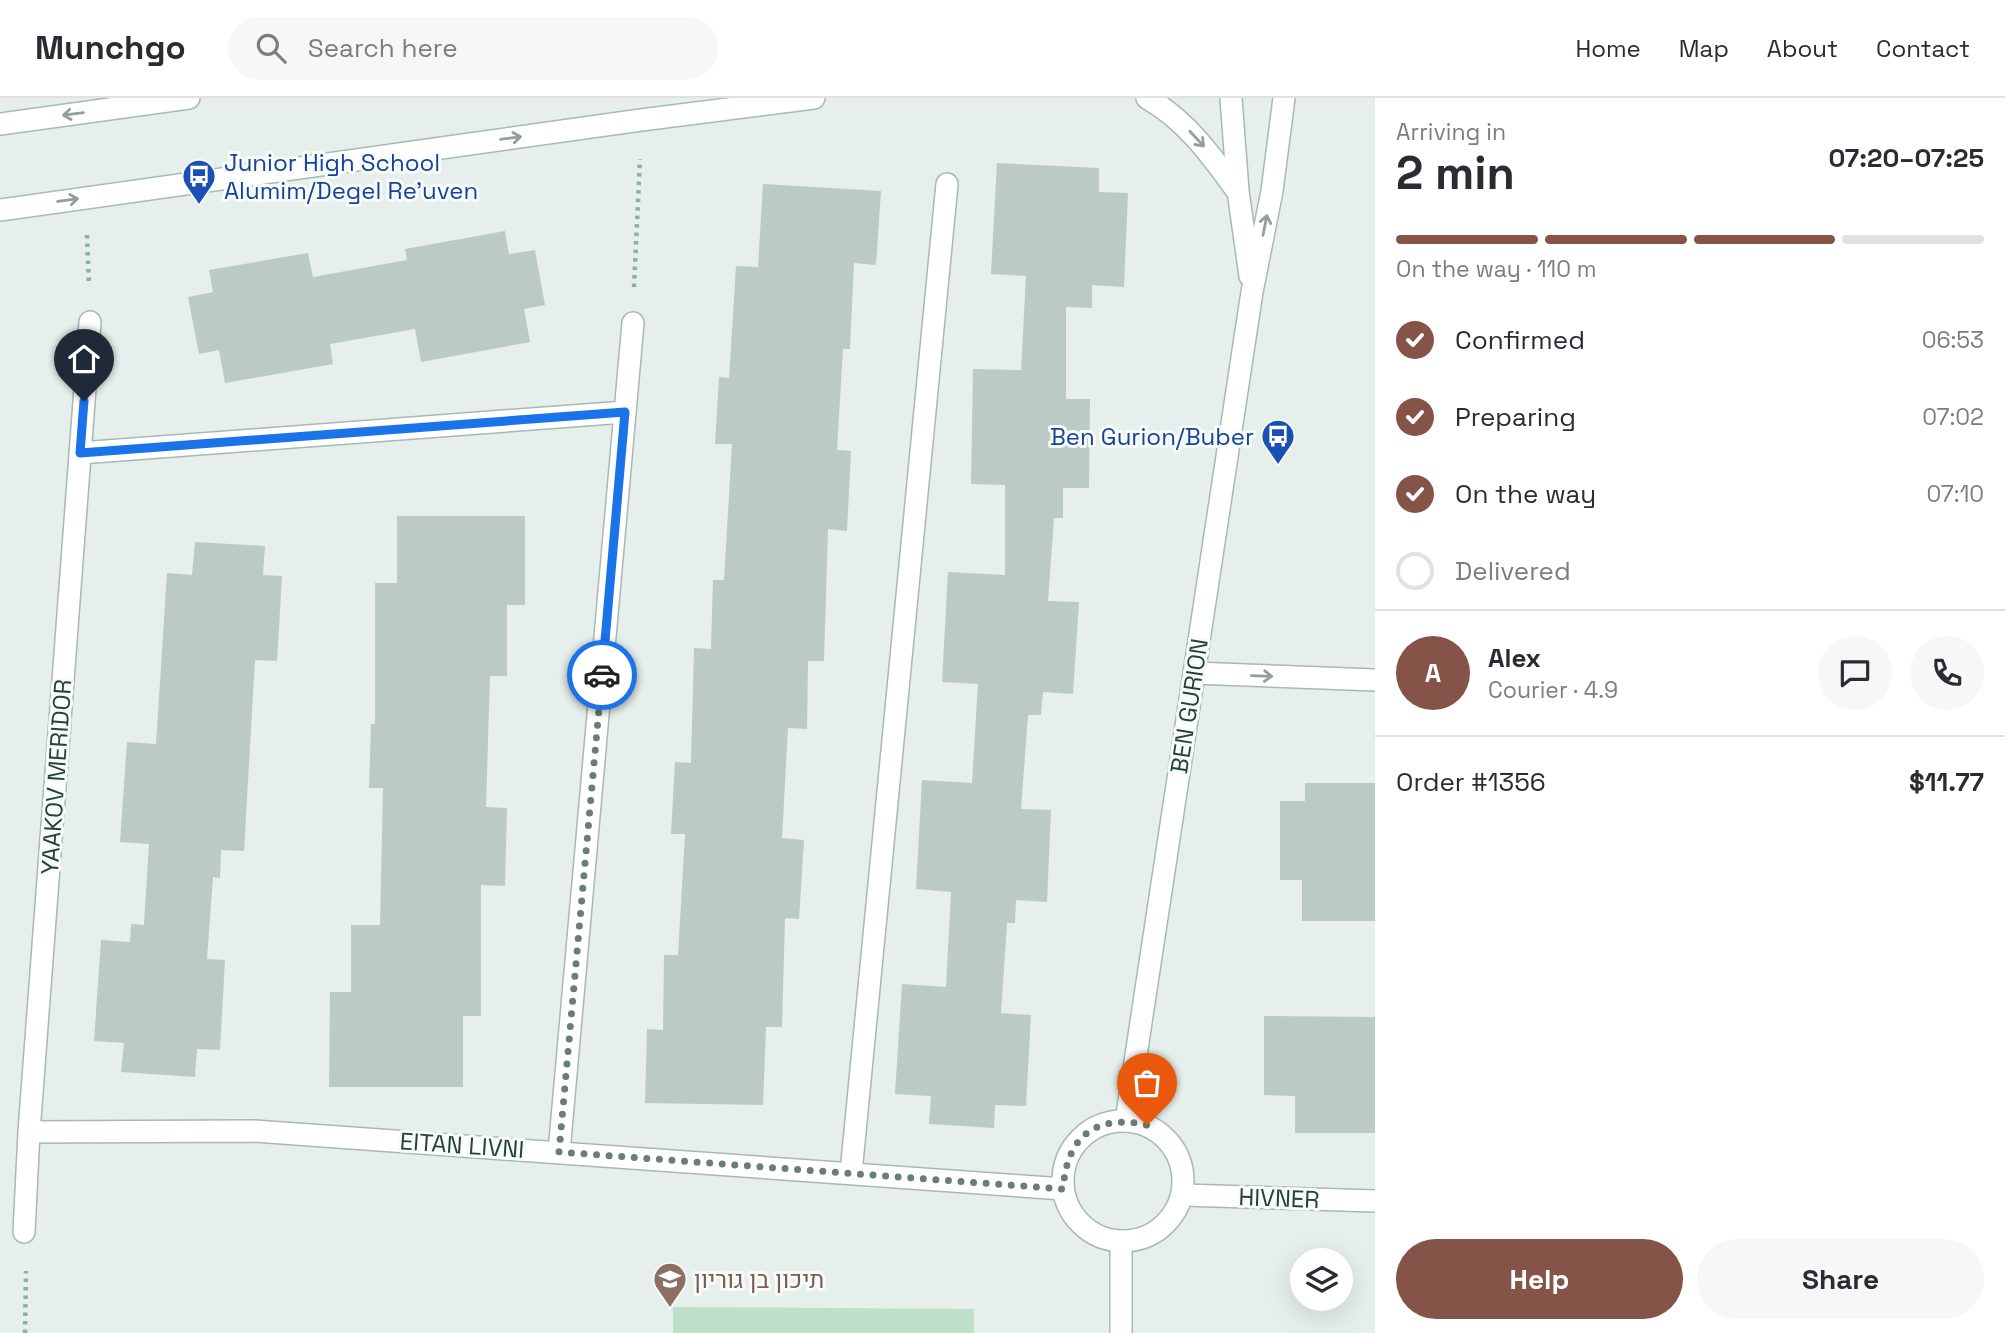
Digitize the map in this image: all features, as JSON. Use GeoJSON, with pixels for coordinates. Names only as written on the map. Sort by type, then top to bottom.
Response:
{"type":"FeatureCollection","features":[{"type":"Feature","properties":{"kind":"street"},"geometry":{"type":"LineString","coordinates":[[0,124],[189,98]]}},
{"type":"Feature","properties":{"kind":"street"},"geometry":{"type":"LineString","coordinates":[[0,210],[641,120],[674,104],[814,98]]}},
{"type":"Feature","properties":{"kind":"street"},"geometry":{"type":"LineString","coordinates":[[1147,98],[1167,109],[1200,141],[1238,191]]}},
{"type":"Feature","properties":{"kind":"street","name":"BEN GURION"},"geometry":{"type":"LineString","coordinates":[[1231,98],[1238,191],[1252,292]]}},
{"type":"Feature","properties":{"kind":"street","name":"BEN GURION"},"geometry":{"type":"LineString","coordinates":[[1126,1121],[1252,292],[1272,191],[1284,98]]}},
{"type":"Feature","properties":{"kind":"street"},"geometry":{"type":"LineString","coordinates":[[851,1173],[947,184]]}},
{"type":"Feature","properties":{"kind":"street","name":"YAAKOV MERIDOR"},"geometry":{"type":"LineString","coordinates":[[24,1232],[29,1132],[90,322]]}},
{"type":"Feature","properties":{"kind":"street"},"geometry":{"type":"LineString","coordinates":[[559,1152],[633,323]]}},
{"type":"Feature","properties":{"kind":"street"},"geometry":{"type":"LineString","coordinates":[[80,453],[625,412]]}},
{"type":"Feature","properties":{"kind":"street"},"geometry":{"type":"LineString","coordinates":[[1194,673],[1375,680]]}},
{"type":"Feature","properties":{"kind":"street"},"geometry":{"type":"LineString","coordinates":[[1126,1121],[1147,1125],[1164,1137],[1177,1153],[1183,1173],[1182,1195],[1174,1214],[1160,1229],[1141,1239],[1121,1242],[1100,1237],[1082,1226],[1070,1209],[1063,1189],[1064,1168],[1072,1149],[1086,1133],[1105,1123],[1126,1121]]}},
{"type":"Feature","properties":{"kind":"street","name":"EITAN LIVNI"},"geometry":{"type":"LineString","coordinates":[[29,1132],[254,1130],[1063,1189]]}},
{"type":"Feature","properties":{"kind":"street","name":"HIVNER"},"geometry":{"type":"LineString","coordinates":[[1182,1195],[1375,1201]]}},
{"type":"Feature","properties":{"kind":"street"},"geometry":{"type":"LineString","coordinates":[[1121,1242],[1121,1333]]}},
{"type":"Feature","properties":{"kind":"path"},"geometry":{"type":"LineString","coordinates":[[633,323],[641,120]]}},
{"type":"Feature","properties":{"kind":"path"},"geometry":{"type":"LineString","coordinates":[[85,198],[90,322]]}},
{"type":"Feature","properties":{"kind":"path"},"geometry":{"type":"LineString","coordinates":[[24,1232],[27,1293],[25,1333]]}},
{"type":"Feature","properties":{"kind":"green space"},"geometry":{"type":"Polygon","coordinates":[[[673,1307],[974,1309],[974,1333],[673,1333],[673,1307]]]}},
{"type":"Feature","properties":{"kind":"building"},"geometry":{"type":"Polygon","coordinates":[[[997,163],[1099,168],[1099,192],[1128,193],[1124,287],[1092,285],[1092,308],[1066,307],[1066,399],[1090,399],[1089,488],[1063,488],[1063,518],[1054,518],[1048,601],[1079,602],[1073,694],[1043,692],[1041,715],[1028,715],[1021,809],[1051,810],[1047,902],[1016,900],[1015,923],[1007,923],[1001,1013],[1031,1015],[1026,1106],[995,1105],[994,1128],[929,1124],[931,1096],[895,1094],[902,984],[946,987],[951,892],[916,889],[922,780],[972,783],[978,684],[942,682],[948,572],[1005,575],[1005,485],[971,484],[973,369],[1021,370],[1026,276],[991,274],[997,163]]]}},
{"type":"Feature","properties":{"kind":"building"},"geometry":{"type":"Polygon","coordinates":[[[763,184],[881,191],[876,265],[854,263],[850,349],[843,349],[837,450],[851,451],[847,531],[828,529],[824,661],[808,661],[807,729],[788,728],[782,838],[804,840],[799,919],[785,918],[782,1027],[766,1027],[763,1105],[645,1103],[647,1029],[663,1030],[664,955],[678,955],[685,834],[671,834],[675,762],[691,763],[694,648],[711,649],[713,580],[724,580],[732,444],[715,444],[719,377],[729,378],[736,266],[758,267],[763,184]]]}},
{"type":"Feature","properties":{"kind":"building"},"geometry":{"type":"Polygon","coordinates":[[[505,231],[509,254],[535,250],[545,305],[524,309],[530,342],[421,362],[415,329],[330,344],[333,364],[225,383],[219,350],[199,354],[188,297],[213,292],[209,270],[308,253],[313,277],[407,260],[405,249],[505,231]]]}},
{"type":"Feature","properties":{"kind":"building"},"geometry":{"type":"Polygon","coordinates":[[[397,516],[525,516],[525,605],[507,605],[507,676],[490,676],[486,807],[507,808],[505,886],[481,885],[481,1016],[463,1016],[463,1087],[329,1087],[330,992],[351,992],[351,925],[380,925],[383,788],[369,788],[371,724],[375,724],[375,583],[397,583],[397,516]]]}},
{"type":"Feature","properties":{"kind":"building"},"geometry":{"type":"Polygon","coordinates":[[[195,542],[265,546],[263,575],[282,576],[277,661],[255,660],[244,851],[221,850],[220,878],[213,877],[207,959],[225,960],[220,1050],[197,1049],[195,1077],[121,1072],[124,1043],[94,1041],[101,940],[130,942],[131,924],[144,925],[149,844],[120,842],[127,742],[156,744],[167,573],[192,575],[195,542]]]}},
{"type":"Feature","properties":{"kind":"building"},"geometry":{"type":"Polygon","coordinates":[[[1305,783],[1375,783],[1375,921],[1302,921],[1302,880],[1280,880],[1280,801],[1305,801],[1305,783]]]}},
{"type":"Feature","properties":{"kind":"building"},"geometry":{"type":"Polygon","coordinates":[[[1264,1016],[1375,1017],[1375,1133],[1295,1133],[1295,1096],[1264,1095],[1264,1016]]]}},
{"type":"Feature","properties":{"kind":"way so far"},"geometry":{"type":"LineString","coordinates":[[602,675],[559,1152],[1063,1189],[1064,1168],[1072,1149],[1086,1133],[1105,1123],[1126,1121],[1147,1125]]}},
{"type":"Feature","properties":{"kind":"place","name":"Junior High School Alumim/Degel Re'uven"},"geometry":{"type":"Point","coordinates":[199,206]}},
{"type":"Feature","properties":{"kind":"place","name":"Ben Gurion/Buber"},"geometry":{"type":"Point","coordinates":[1278,466]}},
{"type":"Feature","properties":{"kind":"place","name":"תיכון בן גוריון"},"geometry":{"type":"Point","coordinates":[670,1309]}},
{"type":"Feature","properties":{"kind":"route"},"geometry":{"type":"LineString","coordinates":[[84,401],[80,453],[625,412],[602,675]]}}]}
